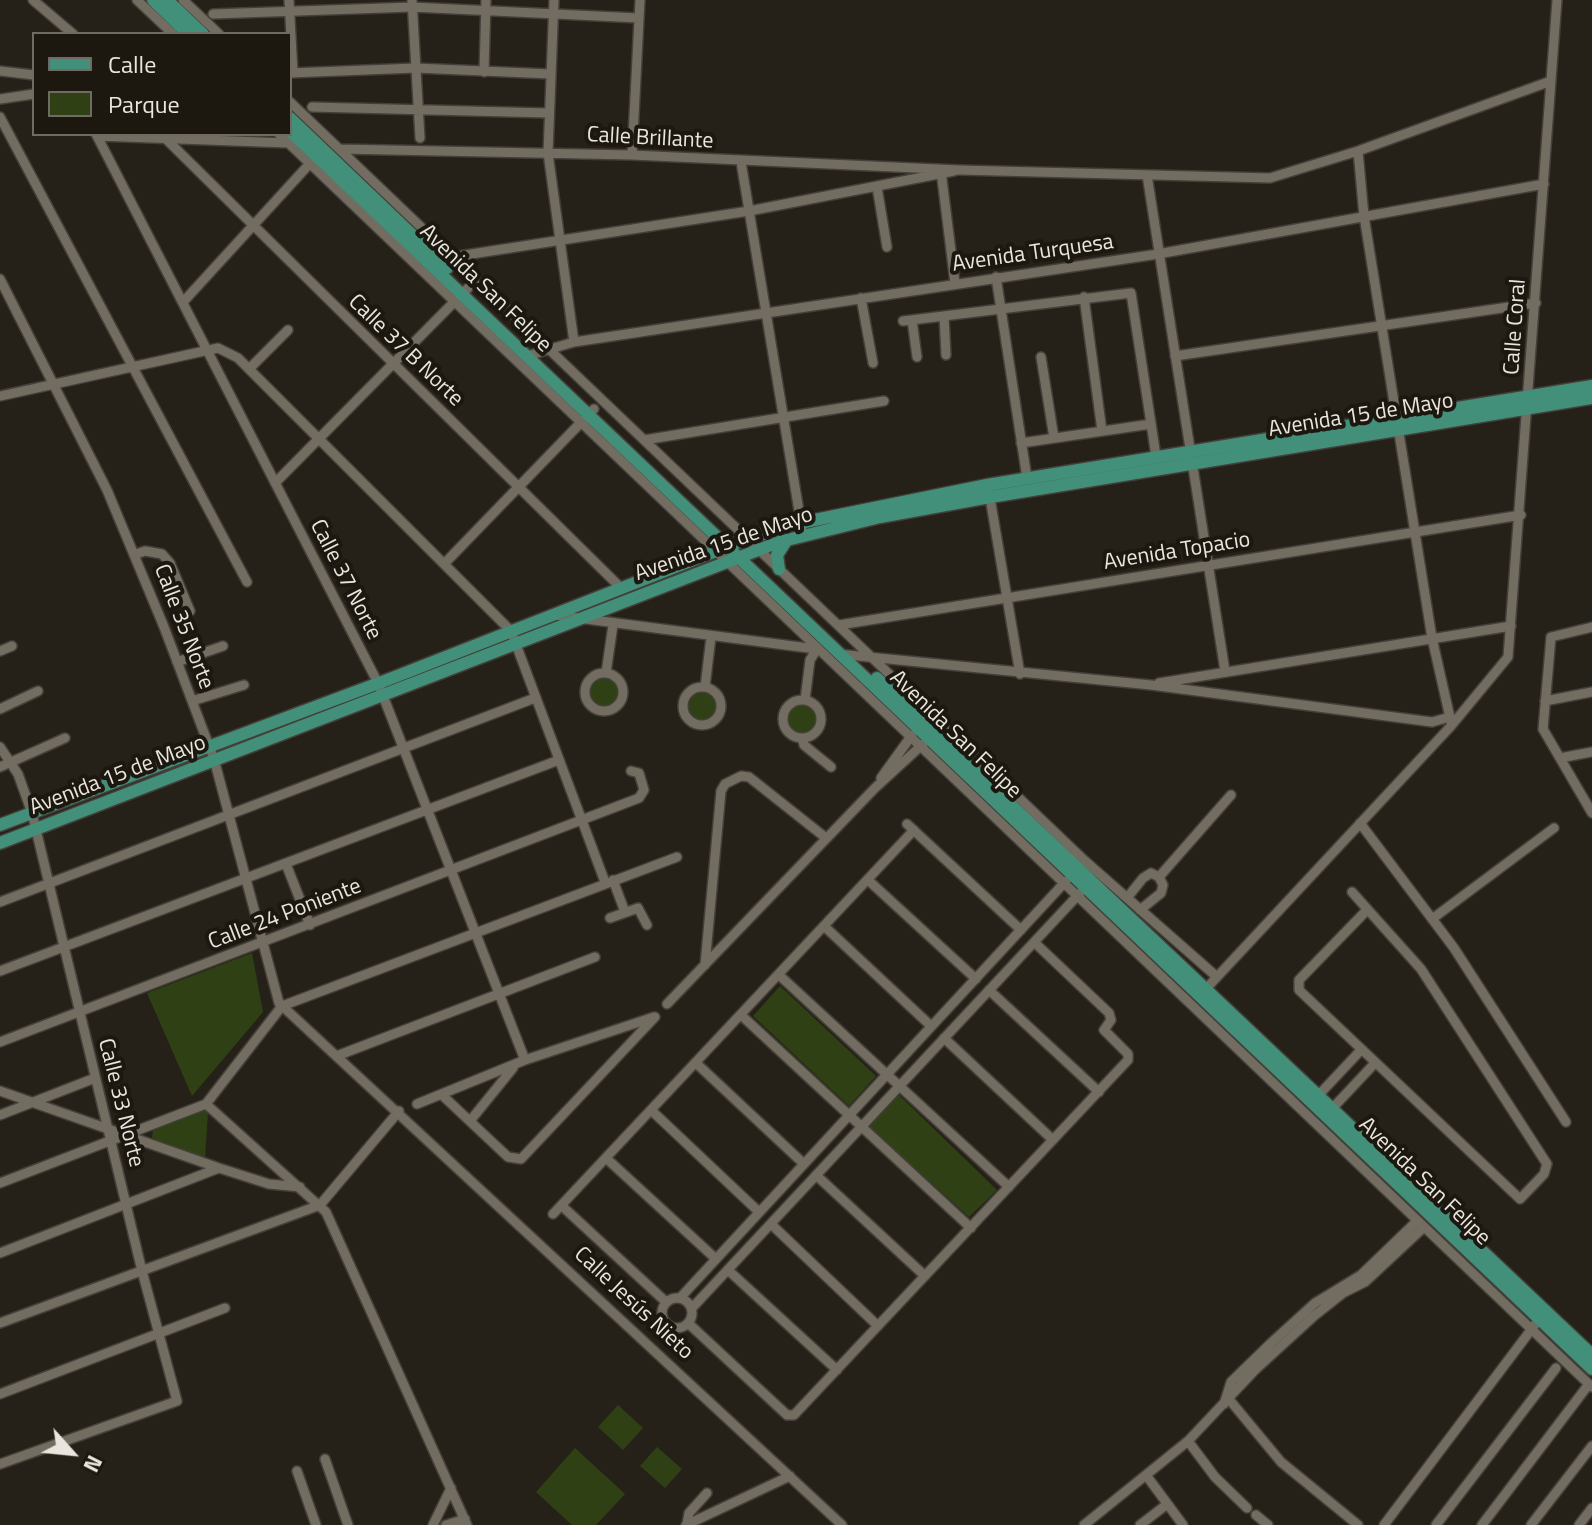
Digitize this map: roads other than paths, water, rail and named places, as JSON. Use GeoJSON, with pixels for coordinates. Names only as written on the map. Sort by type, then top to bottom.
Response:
{"type":"FeatureCollection","features":[{"type":"Feature","properties":{"kind":"main road"},"geometry":{"type":"LineString","coordinates":[[153,0],[186,32]]}},
{"type":"Feature","properties":{"kind":"main road"},"geometry":{"type":"LineString","coordinates":[[167,0],[201,32]]}},
{"type":"Feature","properties":{"kind":"main road","name":"Avenida San Felipe"},"geometry":{"type":"LineString","coordinates":[[292,121],[317,156]]}},
{"type":"Feature","properties":{"kind":"main road","name":"Avenida San Felipe"},"geometry":{"type":"LineString","coordinates":[[289,137],[317,156],[461,295],[531,355],[588,416],[732,545],[917,729],[1203,992],[1475,1257],[1592,1355]]}},
{"type":"Feature","properties":{"kind":"main road","name":"Avenida 15 de Mayo"},"geometry":{"type":"LineString","coordinates":[[1529,403],[1592,386]]}},
{"type":"Feature","properties":{"kind":"main road","name":"Avenida 15 de Mayo"},"geometry":{"type":"LineString","coordinates":[[0,843],[212,753],[381,688],[511,631],[732,545],[989,491],[1529,403],[1592,398]]}},
{"type":"Feature","properties":{"kind":"main road","name":"Avenida 15 de Mayo"},"geometry":{"type":"LineString","coordinates":[[989,491],[1027,478],[1156,456],[1190,458]]}},
{"type":"Feature","properties":{"kind":"main road","name":"Avenida 15 de Mayo"},"geometry":{"type":"LineString","coordinates":[[381,688],[517,644],[786,541],[802,529]]}},
{"type":"Feature","properties":{"kind":"main road"},"geometry":{"type":"LineString","coordinates":[[779,569],[777,555],[786,541]]}},
{"type":"Feature","properties":{"kind":"main road","name":"Avenida San Felipe"},"geometry":{"type":"LineString","coordinates":[[743,556],[854,656],[917,729]]}},
{"type":"Feature","properties":{"kind":"main road","name":"Avenida 15 de Mayo"},"geometry":{"type":"LineString","coordinates":[[0,825],[212,753]]}},
{"type":"Feature","properties":{"kind":"main road","name":"Avenida San Felipe"},"geometry":{"type":"LineString","coordinates":[[1088,884],[1131,906],[1267,1069],[1315,1099]]}},
{"type":"Feature","properties":{"kind":"main road","name":"Avenida San Felipe"},"geometry":{"type":"LineString","coordinates":[[1328,1112],[1542,1315],[1592,1369]]}},
{"type":"Feature","properties":{"kind":"street"},"geometry":{"type":"LineString","coordinates":[[33,0],[71,32]]}},
{"type":"Feature","properties":{"kind":"street"},"geometry":{"type":"LineString","coordinates":[[137,0],[171,32]]}},
{"type":"Feature","properties":{"kind":"street"},"geometry":{"type":"LineString","coordinates":[[183,0],[217,32]]}},
{"type":"Feature","properties":{"kind":"street"},"geometry":{"type":"LineString","coordinates":[[554,0],[548,153],[574,342]]}},
{"type":"Feature","properties":{"kind":"street"},"geometry":{"type":"LineString","coordinates":[[632,155],[640,0]]}},
{"type":"Feature","properties":{"kind":"street","name":"Calle Coral"},"geometry":{"type":"LineString","coordinates":[[1450,721],[1508,657],[1521,515],[1557,0]]}},
{"type":"Feature","properties":{"kind":"street"},"geometry":{"type":"LineString","coordinates":[[213,14],[289,6],[412,3],[486,5],[638,18]]}},
{"type":"Feature","properties":{"kind":"street"},"geometry":{"type":"LineString","coordinates":[[412,3],[420,138]]}},
{"type":"Feature","properties":{"kind":"street"},"geometry":{"type":"LineString","coordinates":[[484,72],[486,5]]}},
{"type":"Feature","properties":{"kind":"street"},"geometry":{"type":"LineString","coordinates":[[289,6],[290,32]]}},
{"type":"Feature","properties":{"kind":"street"},"geometry":{"type":"LineString","coordinates":[[292,72],[416,68],[550,74]]}},
{"type":"Feature","properties":{"kind":"street"},"geometry":{"type":"LineString","coordinates":[[0,71],[32,75]]}},
{"type":"Feature","properties":{"kind":"street","name":"Calle Brillante"},"geometry":{"type":"LineString","coordinates":[[340,149],[632,155],[941,171],[1270,178],[1358,151],[1551,81]]}},
{"type":"Feature","properties":{"kind":"street"},"geometry":{"type":"LineString","coordinates":[[0,99],[32,94]]}},
{"type":"Feature","properties":{"kind":"street","name":"Avenida San Felipe"},"geometry":{"type":"LineString","coordinates":[[292,104],[644,440],[732,545]]}},
{"type":"Feature","properties":{"kind":"street"},"geometry":{"type":"LineString","coordinates":[[312,107],[548,113]]}},
{"type":"Feature","properties":{"kind":"street"},"geometry":{"type":"LineString","coordinates":[[0,117],[247,582]]}},
{"type":"Feature","properties":{"kind":"street","name":"Calle 37 Norte"},"geometry":{"type":"LineString","coordinates":[[97,136],[210,350],[381,688],[473,933],[525,1060]]}},
{"type":"Feature","properties":{"kind":"street"},"geometry":{"type":"LineString","coordinates":[[114,136],[166,139],[289,137]]}},
{"type":"Feature","properties":{"kind":"street","name":"Calle 37 B Norte"},"geometry":{"type":"LineString","coordinates":[[166,139],[621,588]]}},
{"type":"Feature","properties":{"kind":"street"},"geometry":{"type":"LineString","coordinates":[[1358,151],[1364,216],[1432,638],[1450,721]]}},
{"type":"Feature","properties":{"kind":"street"},"geometry":{"type":"LineString","coordinates":[[184,301],[250,225],[317,156]]}},
{"type":"Feature","properties":{"kind":"street","name":"Avenida San Felipe"},"geometry":{"type":"LineString","coordinates":[[317,156],[588,416],[732,545],[817,649],[917,729],[1088,884],[1420,1225],[1590,1385]]}},
{"type":"Feature","properties":{"kind":"street"},"geometry":{"type":"LineString","coordinates":[[741,162],[802,529]]}},
{"type":"Feature","properties":{"kind":"street"},"geometry":{"type":"LineString","coordinates":[[452,257],[749,211],[877,187],[941,171],[955,283]]}},
{"type":"Feature","properties":{"kind":"street"},"geometry":{"type":"LineString","coordinates":[[1147,175],[1225,671]]}},
{"type":"Feature","properties":{"kind":"street","name":"Avenida Turquesa"},"geometry":{"type":"LineString","coordinates":[[531,355],[574,342],[1158,254],[1544,184]]}},
{"type":"Feature","properties":{"kind":"street"},"geometry":{"type":"LineString","coordinates":[[877,187],[887,247]]}},
{"type":"Feature","properties":{"kind":"street"},"geometry":{"type":"LineString","coordinates":[[996,277],[1027,478]]}},
{"type":"Feature","properties":{"kind":"street","name":"Calle 35 Norte"},"geometry":{"type":"LineString","coordinates":[[0,279],[56,386],[136,554],[212,753],[231,814],[274,993],[282,1006]]}},
{"type":"Feature","properties":{"kind":"street"},"geometry":{"type":"LineString","coordinates":[[917,357],[908,321],[1131,293],[1156,456]]}},
{"type":"Feature","properties":{"kind":"street"},"geometry":{"type":"LineString","coordinates":[[275,483],[461,295]]}},
{"type":"Feature","properties":{"kind":"street"},"geometry":{"type":"LineString","coordinates":[[1084,297],[1102,431]]}},
{"type":"Feature","properties":{"kind":"street"},"geometry":{"type":"LineString","coordinates":[[861,298],[873,363]]}},
{"type":"Feature","properties":{"kind":"street"},"geometry":{"type":"LineString","coordinates":[[1175,356],[1536,303]]}},
{"type":"Feature","properties":{"kind":"street"},"geometry":{"type":"LineString","coordinates":[[944,316],[946,355]]}},
{"type":"Feature","properties":{"kind":"street"},"geometry":{"type":"LineString","coordinates":[[249,369],[288,330]]}},
{"type":"Feature","properties":{"kind":"street"},"geometry":{"type":"LineString","coordinates":[[0,396],[210,350],[228,351],[511,631],[582,820],[625,912]]}},
{"type":"Feature","properties":{"kind":"street"},"geometry":{"type":"LineString","coordinates":[[1041,357],[1054,438]]}},
{"type":"Feature","properties":{"kind":"street"},"geometry":{"type":"LineString","coordinates":[[644,440],[884,401]]}},
{"type":"Feature","properties":{"kind":"street"},"geometry":{"type":"LineString","coordinates":[[444,564],[588,416]]}},
{"type":"Feature","properties":{"kind":"street"},"geometry":{"type":"LineString","coordinates":[[1021,443],[1151,424]]}},
{"type":"Feature","properties":{"kind":"street"},"geometry":{"type":"LineString","coordinates":[[989,491],[1020,674]]}},
{"type":"Feature","properties":{"kind":"street","name":"Avenida Topacio"},"geometry":{"type":"LineString","coordinates":[[839,625],[1521,515]]}},
{"type":"Feature","properties":{"kind":"street"},"geometry":{"type":"LineString","coordinates":[[136,554],[145,551],[162,554],[170,563],[190,611]]}},
{"type":"Feature","properties":{"kind":"street","name":"Avenida San Felipe"},"geometry":{"type":"LineString","coordinates":[[743,556],[779,569],[839,625],[1075,872]]}},
{"type":"Feature","properties":{"kind":"street"},"geometry":{"type":"LineString","coordinates":[[555,615],[854,656],[1151,685],[1432,722],[1450,721]]}},
{"type":"Feature","properties":{"kind":"street"},"geometry":{"type":"LineString","coordinates":[[606,673],[613,625]]}},
{"type":"Feature","properties":{"kind":"street"},"geometry":{"type":"LineString","coordinates":[[1151,685],[1511,626]]}},
{"type":"Feature","properties":{"kind":"street"},"geometry":{"type":"LineString","coordinates":[[1592,627],[1551,637],[1543,729],[1592,813]]}},
{"type":"Feature","properties":{"kind":"street"},"geometry":{"type":"LineString","coordinates":[[705,687],[711,637]]}},
{"type":"Feature","properties":{"kind":"street"},"geometry":{"type":"LineString","coordinates":[[0,651],[12,646]]}},
{"type":"Feature","properties":{"kind":"street"},"geometry":{"type":"LineString","coordinates":[[177,662],[223,646]]}},
{"type":"Feature","properties":{"kind":"street"},"geometry":{"type":"LineString","coordinates":[[805,700],[810,660],[817,649]]}},
{"type":"Feature","properties":{"kind":"street"},"geometry":{"type":"LineString","coordinates":[[606,673],[618,678],[623,690],[615,707],[603,711],[591,705],[586,693],[594,676],[606,673]]}},
{"type":"Feature","properties":{"kind":"street"},"geometry":{"type":"LineString","coordinates":[[192,701],[244,685]]}},
{"type":"Feature","properties":{"kind":"street"},"geometry":{"type":"LineString","coordinates":[[705,687],[721,700],[720,714],[710,724],[696,724],[686,715],[684,702],[692,690],[705,687]]}},
{"type":"Feature","properties":{"kind":"street"},"geometry":{"type":"LineString","coordinates":[[0,709],[38,691]]}},
{"type":"Feature","properties":{"kind":"street"},"geometry":{"type":"LineString","coordinates":[[1545,701],[1592,692]]}},
{"type":"Feature","properties":{"kind":"street"},"geometry":{"type":"LineString","coordinates":[[0,902],[535,698]]}},
{"type":"Feature","properties":{"kind":"street"},"geometry":{"type":"LineString","coordinates":[[805,700],[817,707],[821,720],[815,733],[802,738],[789,734],[783,721],[792,703],[805,700]]}},
{"type":"Feature","properties":{"kind":"street"},"geometry":{"type":"LineString","coordinates":[[1203,992],[1450,721]]}},
{"type":"Feature","properties":{"kind":"street"},"geometry":{"type":"LineString","coordinates":[[875,788],[896,753],[917,729]]}},
{"type":"Feature","properties":{"kind":"street"},"geometry":{"type":"LineString","coordinates":[[0,767],[65,738]]}},
{"type":"Feature","properties":{"kind":"street"},"geometry":{"type":"LineString","coordinates":[[802,738],[804,745],[831,767]]}},
{"type":"Feature","properties":{"kind":"street"},"geometry":{"type":"LineString","coordinates":[[667,1004],[875,788],[928,739]]}},
{"type":"Feature","properties":{"kind":"street","name":"Calle 33 Norte"},"geometry":{"type":"LineString","coordinates":[[0,747],[11,764],[32,813],[142,1271],[177,1401],[0,1464]]}},
{"type":"Feature","properties":{"kind":"street"},"geometry":{"type":"LineString","coordinates":[[1560,758],[1592,752]]}},
{"type":"Feature","properties":{"kind":"street"},"geometry":{"type":"LineString","coordinates":[[896,753],[906,762]]}},
{"type":"Feature","properties":{"kind":"street"},"geometry":{"type":"LineString","coordinates":[[0,971],[559,760]]}},
{"type":"Feature","properties":{"kind":"street","name":"Calle 24 Poniente"},"geometry":{"type":"LineString","coordinates":[[0,1042],[452,872],[642,796],[644,790],[639,773],[631,771]]}},
{"type":"Feature","properties":{"kind":"street"},"geometry":{"type":"LineString","coordinates":[[705,965],[721,791],[725,784],[741,776],[749,777],[826,838]]}},
{"type":"Feature","properties":{"kind":"street"},"geometry":{"type":"LineString","coordinates":[[1159,877],[1231,795]]}},
{"type":"Feature","properties":{"kind":"street"},"geometry":{"type":"LineString","coordinates":[[1360,823],[1454,948],[1566,1122]]}},
{"type":"Feature","properties":{"kind":"street"},"geometry":{"type":"LineString","coordinates":[[553,1214],[868,880],[911,827],[1021,930]]}},
{"type":"Feature","properties":{"kind":"street"},"geometry":{"type":"LineString","coordinates":[[1432,919],[1554,828]]}},
{"type":"Feature","properties":{"kind":"street"},"geometry":{"type":"LineString","coordinates":[[0,1183],[206,1104],[282,1006],[677,857]]}},
{"type":"Feature","properties":{"kind":"street"},"geometry":{"type":"LineString","coordinates":[[286,864],[310,925]]}},
{"type":"Feature","properties":{"kind":"street"},"geometry":{"type":"LineString","coordinates":[[666,1302],[680,1298],[1075,872]]}},
{"type":"Feature","properties":{"kind":"street"},"geometry":{"type":"LineString","coordinates":[[1148,874],[1159,877],[1163,885],[1161,893],[1131,906],[1148,874]]}},
{"type":"Feature","properties":{"kind":"street"},"geometry":{"type":"LineString","coordinates":[[868,880],[976,979]]}},
{"type":"Feature","properties":{"kind":"street"},"geometry":{"type":"LineString","coordinates":[[688,1323],[692,1308],[1088,884]]}},
{"type":"Feature","properties":{"kind":"street"},"geometry":{"type":"LineString","coordinates":[[1352,892],[1421,969],[1547,1169],[1524,1196],[1515,1197],[1361,1050],[1298,985],[1367,910]]}},
{"type":"Feature","properties":{"kind":"street","name":"Avenida San Felipe"},"geometry":{"type":"LineString","coordinates":[[1131,906],[1217,977]]}},
{"type":"Feature","properties":{"kind":"street"},"geometry":{"type":"LineString","coordinates":[[610,918],[638,908],[647,925]]}},
{"type":"Feature","properties":{"kind":"street"},"geometry":{"type":"LineString","coordinates":[[824,926],[931,1026]]}},
{"type":"Feature","properties":{"kind":"street"},"geometry":{"type":"LineString","coordinates":[[688,1323],[790,1417],[1099,1092],[1130,1057],[1104,1030],[1111,1020],[1109,1013],[1034,942]]}},
{"type":"Feature","properties":{"kind":"street"},"geometry":{"type":"LineString","coordinates":[[339,1055],[595,957]]}},
{"type":"Feature","properties":{"kind":"street"},"geometry":{"type":"LineString","coordinates":[[779,975],[1009,1187]]}},
{"type":"Feature","properties":{"kind":"street"},"geometry":{"type":"LineString","coordinates":[[989,990],[1099,1092]]}},
{"type":"Feature","properties":{"kind":"street","name":"Calle Jesús Nieto"},"geometry":{"type":"LineString","coordinates":[[282,1006],[339,1055],[842,1525]]}},
{"type":"Feature","properties":{"kind":"street"},"geometry":{"type":"LineString","coordinates":[[741,1015],[971,1228]]}},
{"type":"Feature","properties":{"kind":"street"},"geometry":{"type":"LineString","coordinates":[[417,1104],[525,1060],[655,1017],[526,1154],[516,1160],[508,1157],[442,1095]]}},
{"type":"Feature","properties":{"kind":"street"},"geometry":{"type":"LineString","coordinates":[[944,1038],[1053,1140]]}},
{"type":"Feature","properties":{"kind":"street"},"geometry":{"type":"LineString","coordinates":[[1315,1099],[1361,1050]]}},
{"type":"Feature","properties":{"kind":"street"},"geometry":{"type":"LineString","coordinates":[[696,1063],[804,1164]]}},
{"type":"Feature","properties":{"kind":"street"},"geometry":{"type":"LineString","coordinates":[[1328,1112],[1375,1063]]}},
{"type":"Feature","properties":{"kind":"street"},"geometry":{"type":"LineString","coordinates":[[470,1121],[515,1066]]}},
{"type":"Feature","properties":{"kind":"street"},"geometry":{"type":"LineString","coordinates":[[0,1115],[95,1078]]}},
{"type":"Feature","properties":{"kind":"street"},"geometry":{"type":"LineString","coordinates":[[0,1091],[269,1184],[300,1187]]}},
{"type":"Feature","properties":{"kind":"street"},"geometry":{"type":"LineString","coordinates":[[206,1104],[320,1205],[330,1220],[466,1522],[446,1525]]}},
{"type":"Feature","properties":{"kind":"street"},"geometry":{"type":"LineString","coordinates":[[651,1110],[759,1212]]}},
{"type":"Feature","properties":{"kind":"street"},"geometry":{"type":"LineString","coordinates":[[0,1323],[320,1205],[399,1111]]}},
{"type":"Feature","properties":{"kind":"street"},"geometry":{"type":"LineString","coordinates":[[606,1158],[716,1259]]}},
{"type":"Feature","properties":{"kind":"street"},"geometry":{"type":"LineString","coordinates":[[0,1253],[219,1168]]}},
{"type":"Feature","properties":{"kind":"street"},"geometry":{"type":"LineString","coordinates":[[816,1175],[925,1276]]}},
{"type":"Feature","properties":{"kind":"street"},"geometry":{"type":"LineString","coordinates":[[562,1206],[666,1302]]}},
{"type":"Feature","properties":{"kind":"street"},"geometry":{"type":"LineString","coordinates":[[771,1224],[878,1326]]}},
{"type":"Feature","properties":{"kind":"street"},"geometry":{"type":"LineString","coordinates":[[1084,1525],[1188,1441],[1256,1369],[1314,1316],[1376,1267],[1420,1225]]}},
{"type":"Feature","properties":{"kind":"street"},"geometry":{"type":"LineString","coordinates":[[1465,1268],[1475,1257]]}},
{"type":"Feature","properties":{"kind":"street"},"geometry":{"type":"LineString","coordinates":[[728,1270],[837,1370]]}},
{"type":"Feature","properties":{"kind":"street"},"geometry":{"type":"LineString","coordinates":[[680,1298],[692,1308]]}},
{"type":"Feature","properties":{"kind":"street"},"geometry":{"type":"LineString","coordinates":[[666,1302],[662,1317],[667,1325],[677,1328],[688,1323]]}},
{"type":"Feature","properties":{"kind":"street"},"geometry":{"type":"LineString","coordinates":[[0,1394],[225,1308]]}},
{"type":"Feature","properties":{"kind":"street"},"geometry":{"type":"LineString","coordinates":[[1384,1525],[1542,1315]]}},
{"type":"Feature","properties":{"kind":"street"},"geometry":{"type":"LineString","coordinates":[[1436,1525],[1556,1368]]}},
{"type":"Feature","properties":{"kind":"street"},"geometry":{"type":"LineString","coordinates":[[1482,1525],[1590,1385]]}},
{"type":"Feature","properties":{"kind":"street"},"geometry":{"type":"LineString","coordinates":[[1226,1400],[1281,1462],[1358,1525]]}},
{"type":"Feature","properties":{"kind":"street"},"geometry":{"type":"LineString","coordinates":[[1188,1441],[1215,1477],[1268,1525]]}},
{"type":"Feature","properties":{"kind":"street"},"geometry":{"type":"LineString","coordinates":[[1531,1525],[1592,1446]]}},
{"type":"Feature","properties":{"kind":"street"},"geometry":{"type":"LineString","coordinates":[[325,1459],[348,1525]]}},
{"type":"Feature","properties":{"kind":"street"},"geometry":{"type":"LineString","coordinates":[[297,1471],[316,1525]]}},
{"type":"Feature","properties":{"kind":"street"},"geometry":{"type":"LineString","coordinates":[[1146,1475],[1183,1525]]}},
{"type":"Feature","properties":{"kind":"street"},"geometry":{"type":"LineString","coordinates":[[687,1525],[790,1476]]}},
{"type":"Feature","properties":{"kind":"street"},"geometry":{"type":"LineString","coordinates":[[433,1525],[451,1488]]}},
{"type":"Feature","properties":{"kind":"street"},"geometry":{"type":"LineString","coordinates":[[687,1525],[689,1513],[707,1493]]}},
{"type":"Feature","properties":{"kind":"street"},"geometry":{"type":"LineString","coordinates":[[1140,1525],[1166,1505]]}},
{"type":"Feature","properties":{"kind":"street"},"geometry":{"type":"LineString","coordinates":[[1579,1525],[1592,1508]]}},
{"type":"Feature","properties":{"kind":"street"},"geometry":{"type":"LineString","coordinates":[[1341,1525],[1347,1514]]}}]}
